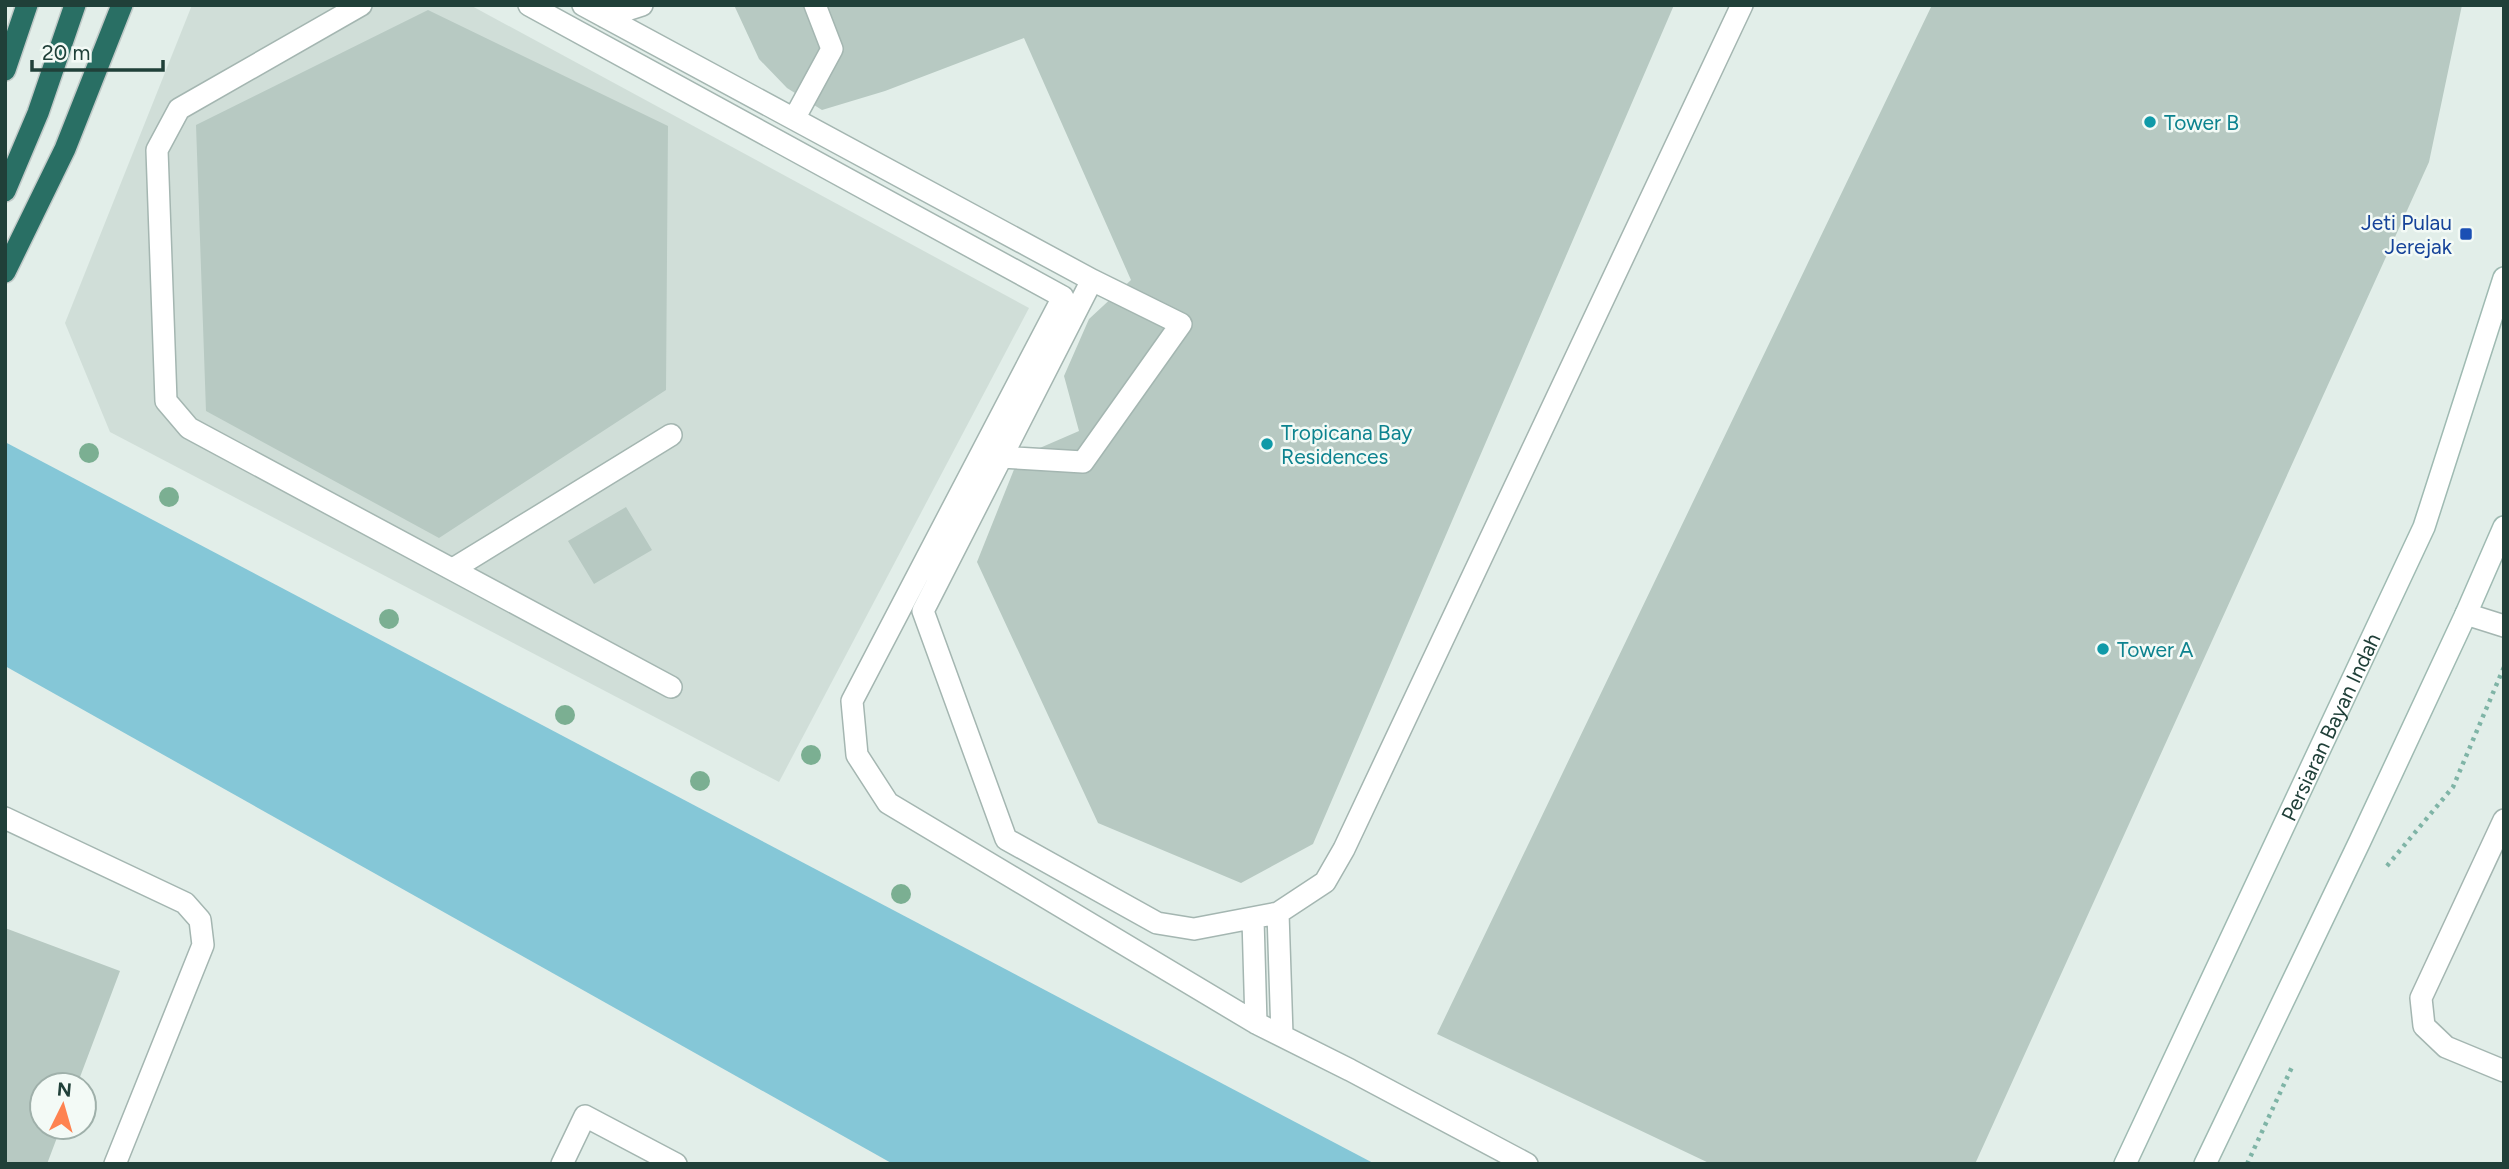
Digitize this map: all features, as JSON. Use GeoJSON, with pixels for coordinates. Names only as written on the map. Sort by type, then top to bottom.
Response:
{"type":"FeatureCollection","features":[{"type":"Feature","properties":{"kind":"highway"},"geometry":{"type":"LineString","coordinates":[[5,71],[27,5]]}},
{"type":"Feature","properties":{"kind":"highway"},"geometry":{"type":"LineString","coordinates":[[5,191],[38,113],[75,5]]}},
{"type":"Feature","properties":{"kind":"highway"},"geometry":{"type":"LineString","coordinates":[[5,272],[65,149],[122,5]]}},
{"type":"Feature","properties":{"kind":"street"},"geometry":{"type":"LineString","coordinates":[[361,5],[180,109],[157,150],[166,401],[189,428],[671,687]]}},
{"type":"Feature","properties":{"kind":"street"},"geometry":{"type":"LineString","coordinates":[[529,5],[1063,297],[852,701],[857,755],[888,803],[1256,1023],[1527,1164]]}},
{"type":"Feature","properties":{"kind":"street"},"geometry":{"type":"LineString","coordinates":[[583,5],[1092,280],[1181,324],[1083,462],[1001,457]]}},
{"type":"Feature","properties":{"kind":"street"},"geometry":{"type":"LineString","coordinates":[[605,17],[642,5]]}},
{"type":"Feature","properties":{"kind":"street"},"geometry":{"type":"LineString","coordinates":[[794,119],[832,50],[815,5]]}},
{"type":"Feature","properties":{"kind":"street"},"geometry":{"type":"LineString","coordinates":[[1092,280],[923,611],[1006,839],[1157,923],[1194,929],[1278,913],[1325,882],[1344,849],[1742,5]]}},
{"type":"Feature","properties":{"kind":"street","name":"Persiaran Bayan Indah"},"geometry":{"type":"LineString","coordinates":[[2125,1164],[2424,527],[2504,278]]}},
{"type":"Feature","properties":{"kind":"street"},"geometry":{"type":"LineString","coordinates":[[453,569],[671,435]]}},
{"type":"Feature","properties":{"kind":"street"},"geometry":{"type":"LineString","coordinates":[[2205,1164],[2466,614],[2504,527]]}},
{"type":"Feature","properties":{"kind":"street"},"geometry":{"type":"LineString","coordinates":[[2466,614],[2504,626]]}},
{"type":"Feature","properties":{"kind":"street"},"geometry":{"type":"LineString","coordinates":[[5,818],[185,903],[200,920],[203,945],[116,1164]]}},
{"type":"Feature","properties":{"kind":"street"},"geometry":{"type":"LineString","coordinates":[[2504,820],[2421,998],[2424,1026],[2446,1047],[2504,1071]]}},
{"type":"Feature","properties":{"kind":"street"},"geometry":{"type":"LineString","coordinates":[[1278,913],[1282,1035]]}},
{"type":"Feature","properties":{"kind":"street"},"geometry":{"type":"LineString","coordinates":[[1253,919],[1256,1023]]}},
{"type":"Feature","properties":{"kind":"street"},"geometry":{"type":"LineString","coordinates":[[562,1164],[585,1116],[676,1164]]}},
{"type":"Feature","properties":{"kind":"path"},"geometry":{"type":"LineString","coordinates":[[2385,869],[2453,787],[2504,667]]}},
{"type":"Feature","properties":{"kind":"path"},"geometry":{"type":"LineString","coordinates":[[2247,1164],[2293,1065]]}},
{"type":"Feature","properties":{"kind":"shaded area"},"geometry":{"type":"Polygon","coordinates":[[[192,5],[470,5],[1029,308],[779,782],[110,432],[65,323],[192,5]]]}},
{"type":"Feature","properties":{"kind":"water"},"geometry":{"type":"Polygon","coordinates":[[[5,442],[1375,1164],[893,1164],[5,666],[5,442]]]}},
{"type":"Feature","properties":{"kind":"building","name":"Tropicana Bay Residences"},"geometry":{"type":"Polygon","coordinates":[[[734,5],[1674,5],[1313,844],[1241,883],[1098,823],[977,562],[1019,457],[1079,431],[1064,376],[1089,319],[1131,280],[1024,38],[885,91],[822,110],[787,88],[759,59],[734,5]]]}},
{"type":"Feature","properties":{"kind":"building"},"geometry":{"type":"Polygon","coordinates":[[[1932,5],[2462,5],[2429,162],[1975,1164],[1711,1164],[1437,1034],[1932,5]]]}},
{"type":"Feature","properties":{"kind":"building"},"geometry":{"type":"Polygon","coordinates":[[[428,10],[668,126],[666,390],[439,538],[206,411],[196,125],[428,10]]]}},
{"type":"Feature","properties":{"kind":"building"},"geometry":{"type":"Polygon","coordinates":[[[626,507],[652,550],[594,584],[568,541],[626,507]]]}},
{"type":"Feature","properties":{"kind":"building"},"geometry":{"type":"Polygon","coordinates":[[[5,928],[120,971],[82,1071],[28,1071],[28,1141],[56,1141],[47,1164],[5,1164],[5,928]]]}},
{"type":"Feature","properties":{"kind":"place","name":"Tower B"},"geometry":{"type":"Point","coordinates":[2150,122]}},
{"type":"Feature","properties":{"kind":"place","name":"Jeti Pulau Jerejak"},"geometry":{"type":"Point","coordinates":[2466,234]}},
{"type":"Feature","properties":{"kind":"place","name":"Tropicana Bay Residences"},"geometry":{"type":"Point","coordinates":[1267,444]}},
{"type":"Feature","properties":{"kind":"place","name":"Tower A"},"geometry":{"type":"Point","coordinates":[2103,649]}}]}
